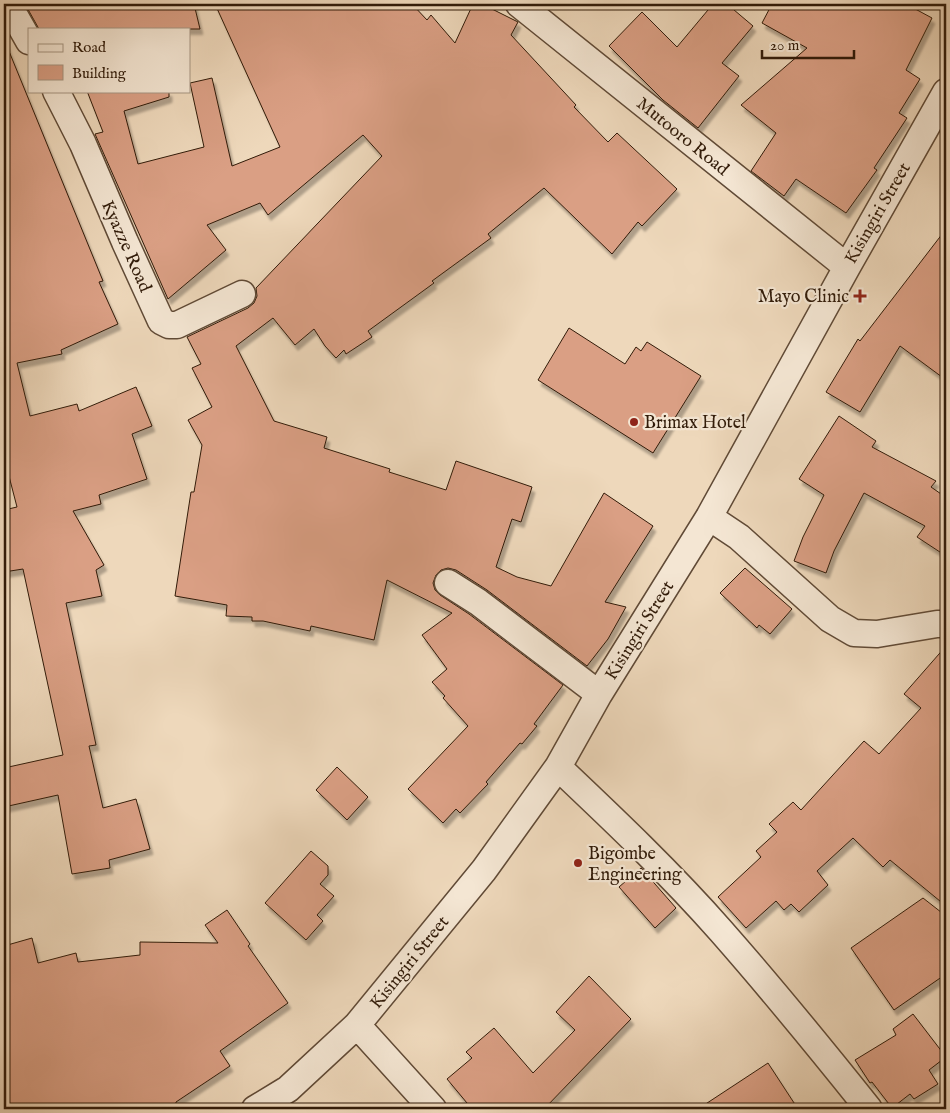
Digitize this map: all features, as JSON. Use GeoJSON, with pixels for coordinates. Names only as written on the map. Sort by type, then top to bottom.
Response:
{"type":"FeatureCollection","features":[{"type":"Feature","properties":{"kind":"street"},"geometry":{"type":"LineString","coordinates":[[8,4],[28,39]]}},
{"type":"Feature","properties":{"kind":"street","name":"Mutooro Road"},"geometry":{"type":"LineString","coordinates":[[519,4],[847,268]]}},
{"type":"Feature","properties":{"kind":"street","name":"Kyazze Road"},"geometry":{"type":"LineString","coordinates":[[57,92],[83,144],[161,321],[169,325],[178,325],[242,294]]}},
{"type":"Feature","properties":{"kind":"street","name":"Kisingiri Street"},"geometry":{"type":"LineString","coordinates":[[255,1109],[288,1090],[357,1025],[484,870],[558,767],[599,694],[708,517],[946,92]]}},
{"type":"Feature","properties":{"kind":"street"},"geometry":{"type":"LineString","coordinates":[[708,517],[739,538],[830,619],[854,633],[877,634],[946,624]]}},
{"type":"Feature","properties":{"kind":"street"},"geometry":{"type":"LineString","coordinates":[[448,583],[478,602],[599,694]]}},
{"type":"Feature","properties":{"kind":"street"},"geometry":{"type":"LineString","coordinates":[[558,767],[657,862],[721,930],[802,1025],[868,1109]]}},
{"type":"Feature","properties":{"kind":"street"},"geometry":{"type":"LineString","coordinates":[[357,1025],[433,1109]]}},
{"type":"Feature","properties":{"kind":"building"},"geometry":{"type":"Polygon","coordinates":[[[25,4],[194,4],[200,29],[190,28],[38,28],[25,4]]]}},
{"type":"Feature","properties":{"kind":"building"},"geometry":{"type":"Polygon","coordinates":[[[215,4],[412,4],[427,20],[431,15],[455,43],[473,4],[482,4],[518,22],[511,35],[576,105],[574,107],[608,142],[617,133],[677,189],[642,226],[638,222],[612,254],[544,188],[488,234],[491,238],[432,281],[434,283],[368,331],[372,337],[346,354],[344,350],[336,358],[325,346],[314,329],[295,345],[273,318],[236,346],[274,421],[327,437],[324,448],[390,469],[389,472],[446,490],[456,461],[532,487],[521,522],[512,519],[496,567],[517,577],[551,586],[604,493],[653,526],[605,602],[626,607],[608,639],[587,666],[487,590],[456,570],[448,568],[441,570],[436,575],[433,583],[435,590],[440,595],[469,614],[563,685],[534,724],[537,726],[486,782],[488,784],[460,813],[456,809],[443,823],[408,789],[468,726],[443,698],[445,696],[432,682],[447,669],[422,635],[452,613],[387,580],[374,640],[311,626],[310,631],[263,621],[252,621],[252,617],[226,616],[227,605],[175,596],[191,492],[194,492],[202,445],[188,420],[212,407],[192,368],[201,364],[187,337],[248,308],[254,303],[257,296],[256,288],[382,156],[363,135],[268,215],[260,203],[207,225],[226,250],[168,299],[95,134],[103,132],[87,92],[169,92],[169,97],[124,111],[138,164],[204,147],[190,83],[212,78],[232,166],[280,147],[215,4]]]}},
{"type":"Feature","properties":{"kind":"building"},"geometry":{"type":"Polygon","coordinates":[[[713,4],[727,4],[753,26],[722,63],[739,76],[698,128],[663,100],[609,46],[642,12],[677,47],[713,4]]]}},
{"type":"Feature","properties":{"kind":"building"},"geometry":{"type":"Polygon","coordinates":[[[772,4],[906,4],[932,18],[906,70],[920,79],[899,113],[907,118],[874,168],[877,170],[846,213],[796,179],[784,196],[751,171],[776,133],[741,105],[807,48],[762,23],[772,4]]]}},
{"type":"Feature","properties":{"kind":"building"},"geometry":{"type":"Polygon","coordinates":[[[4,39],[103,281],[99,282],[118,324],[61,350],[62,354],[17,363],[30,416],[77,404],[79,411],[136,387],[152,426],[132,434],[147,479],[99,495],[101,504],[73,511],[104,565],[96,570],[102,596],[66,603],[96,745],[89,746],[103,808],[136,799],[150,849],[109,860],[110,868],[72,874],[58,795],[4,807],[4,768],[63,755],[23,569],[4,572],[4,510],[17,507],[4,457],[4,39]]]}},
{"type":"Feature","properties":{"kind":"building"},"geometry":{"type":"Polygon","coordinates":[[[946,229],[946,380],[900,346],[860,412],[826,392],[858,339],[860,341],[946,229]]]}},
{"type":"Feature","properties":{"kind":"building","name":"Brimax Hotel"},"geometry":{"type":"Polygon","coordinates":[[[569,328],[625,364],[636,347],[641,351],[647,342],[701,376],[653,453],[538,380],[569,328]]]}},
{"type":"Feature","properties":{"kind":"building"},"geometry":{"type":"Polygon","coordinates":[[[839,416],[876,441],[872,447],[936,481],[931,487],[944,496],[946,493],[946,556],[917,537],[925,526],[864,493],[834,551],[826,573],[794,561],[803,537],[824,495],[799,479],[839,416]]]}},
{"type":"Feature","properties":{"kind":"building"},"geometry":{"type":"Polygon","coordinates":[[[745,568],[792,609],[770,634],[759,625],[757,628],[720,593],[745,568]]]}},
{"type":"Feature","properties":{"kind":"building"},"geometry":{"type":"Polygon","coordinates":[[[946,646],[946,906],[890,860],[883,867],[853,838],[817,871],[828,885],[799,912],[791,904],[784,910],[776,901],[746,928],[718,897],[761,857],[756,851],[777,832],[769,824],[793,802],[801,810],[864,741],[879,754],[921,708],[904,694],[946,646]]]}},
{"type":"Feature","properties":{"kind":"building"},"geometry":{"type":"Polygon","coordinates":[[[337,767],[368,797],[347,820],[316,790],[337,767]]]}},
{"type":"Feature","properties":{"kind":"building"},"geometry":{"type":"Polygon","coordinates":[[[311,851],[328,866],[328,875],[320,884],[334,896],[317,915],[323,921],[306,940],[265,903],[311,851]]]}},
{"type":"Feature","properties":{"kind":"building"},"geometry":{"type":"Polygon","coordinates":[[[641,868],[676,908],[655,928],[619,887],[641,868]]]}},
{"type":"Feature","properties":{"kind":"building"},"geometry":{"type":"Polygon","coordinates":[[[923,898],[946,916],[946,974],[894,1010],[851,948],[923,898]]]}},
{"type":"Feature","properties":{"kind":"building"},"geometry":{"type":"Polygon","coordinates":[[[227,910],[250,944],[248,946],[288,1003],[220,1051],[230,1066],[176,1102],[175,1109],[4,1109],[4,946],[32,938],[38,963],[76,953],[78,962],[140,955],[140,942],[218,943],[205,925],[227,910]]]}},
{"type":"Feature","properties":{"kind":"building"},"geometry":{"type":"Polygon","coordinates":[[[589,976],[631,1019],[544,1109],[472,1109],[447,1079],[472,1058],[466,1052],[494,1028],[533,1073],[575,1030],[556,1012],[589,976]]]}},
{"type":"Feature","properties":{"kind":"building"},"geometry":{"type":"Polygon","coordinates":[[[913,1014],[946,1057],[929,1070],[938,1084],[914,1099],[910,1094],[892,1108],[872,1082],[870,1083],[855,1060],[896,1035],[893,1029],[913,1014]]]}},
{"type":"Feature","properties":{"kind":"building"},"geometry":{"type":"Polygon","coordinates":[[[768,1063],[798,1109],[698,1109],[768,1063]]]}},
{"type":"Feature","properties":{"kind":"place","name":"Mayo Clinic"},"geometry":{"type":"Point","coordinates":[860,296]}},
{"type":"Feature","properties":{"kind":"place","name":"Brimax Hotel"},"geometry":{"type":"Point","coordinates":[634,422]}},
{"type":"Feature","properties":{"kind":"place","name":"Bigombe Engineering"},"geometry":{"type":"Point","coordinates":[578,863]}}]}
